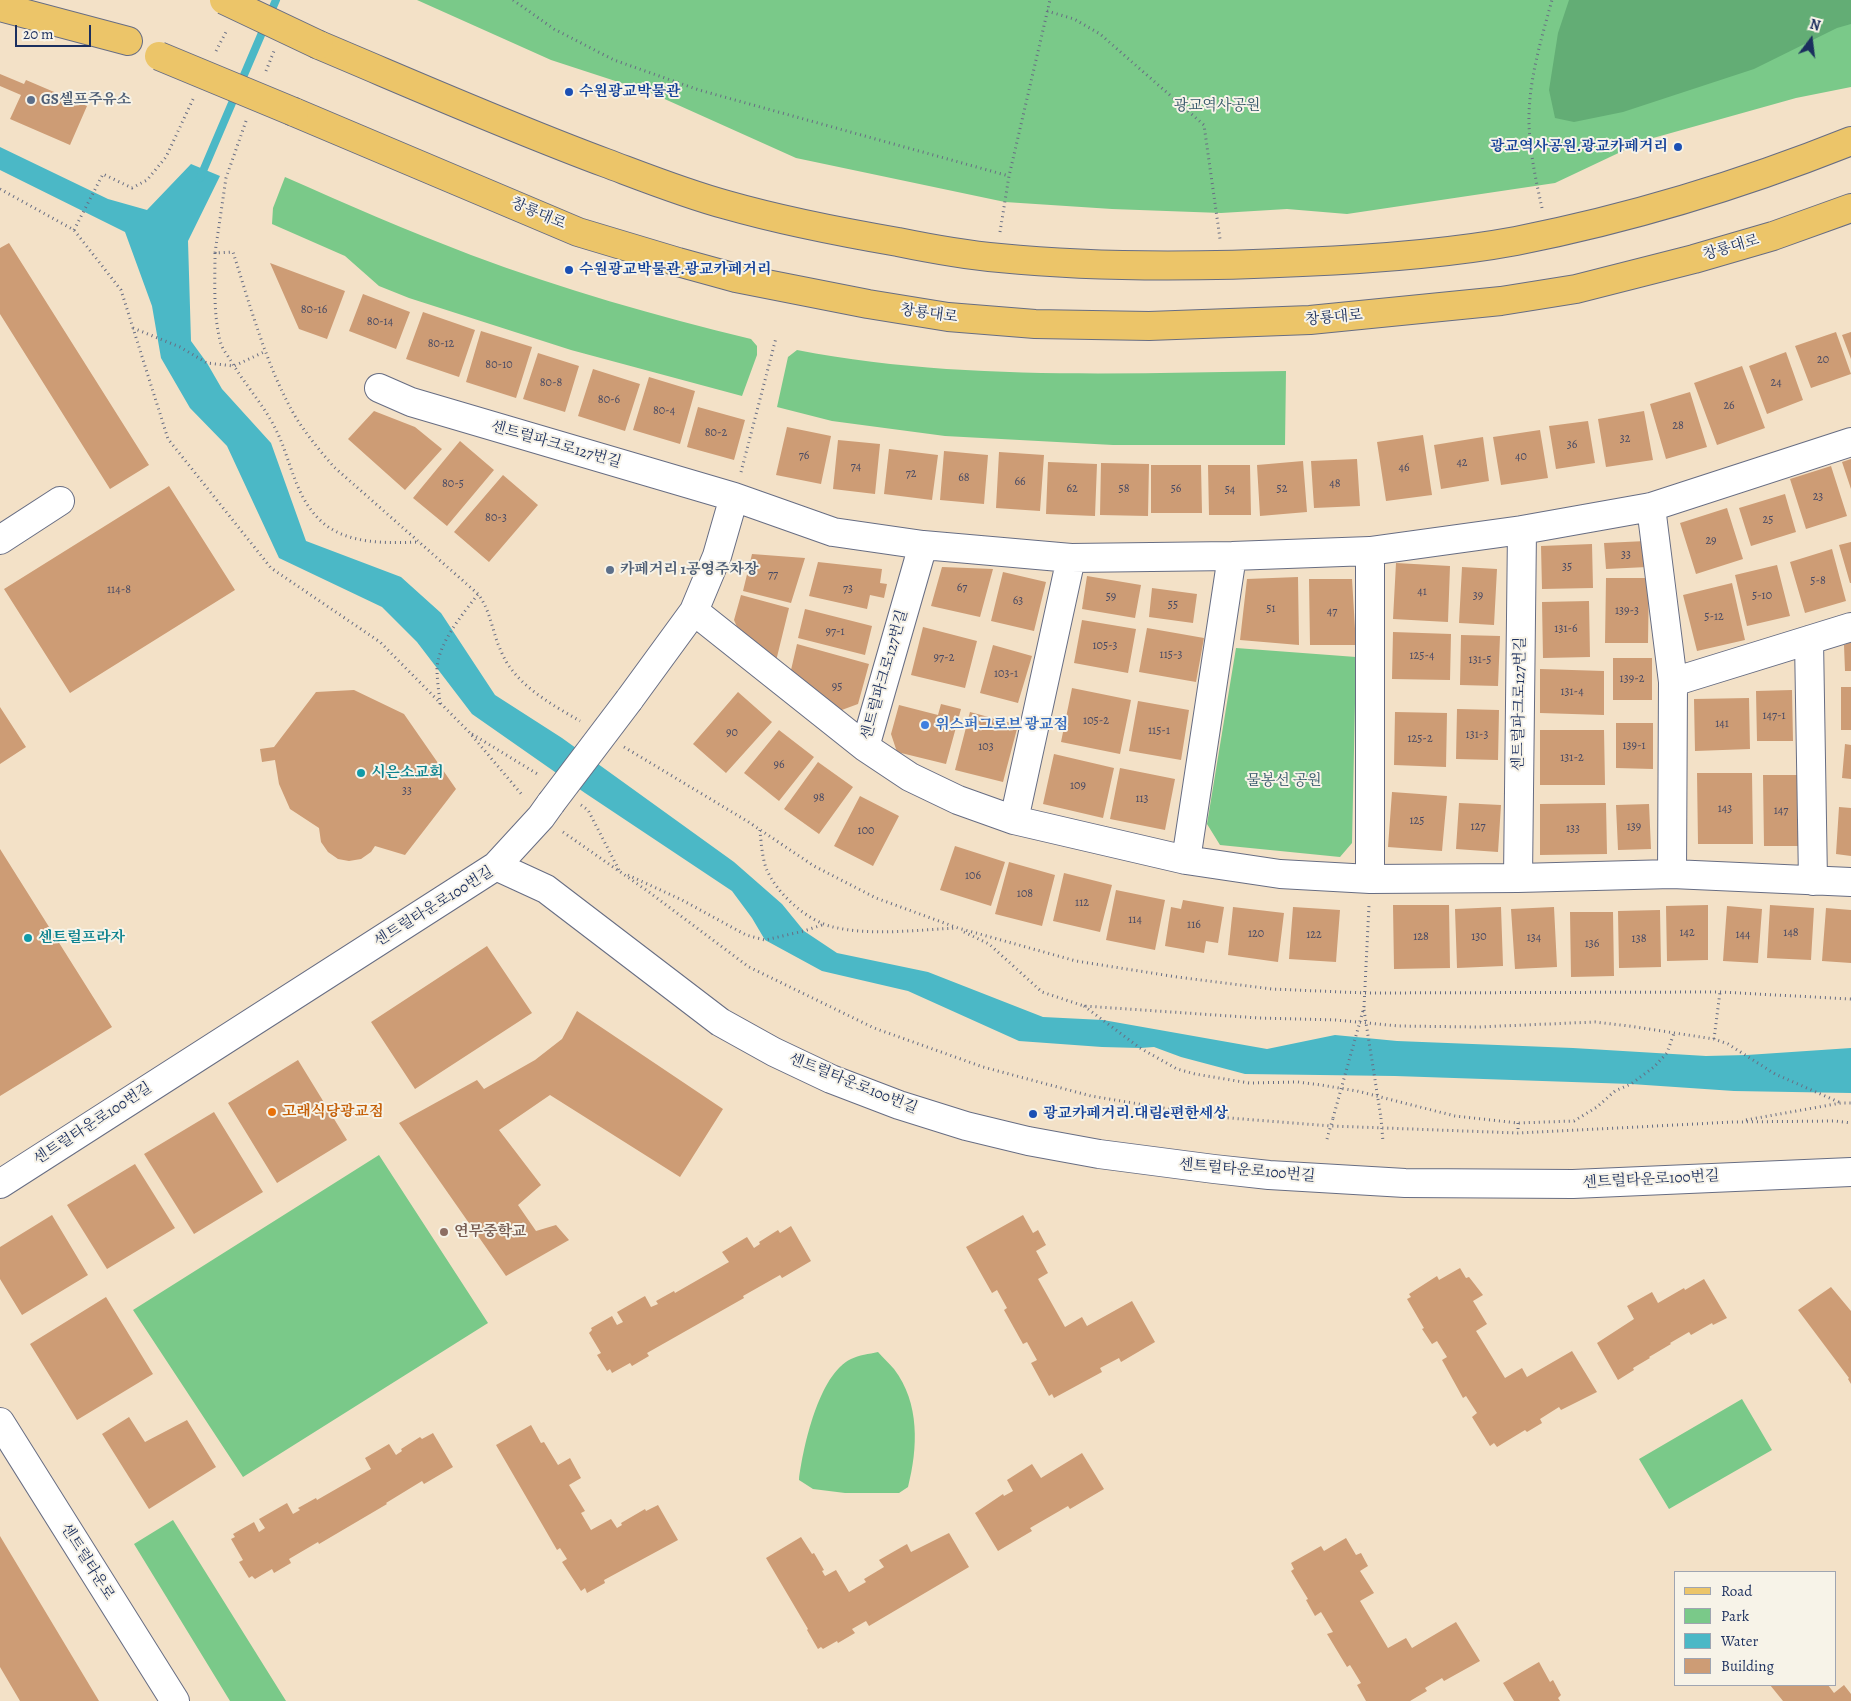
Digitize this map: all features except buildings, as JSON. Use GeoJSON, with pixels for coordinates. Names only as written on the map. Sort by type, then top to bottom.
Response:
{"type":"FeatureCollection","features":[{"type":"Feature","properties":{"kind":"main road","name":"창룡대로"},"geometry":{"type":"LineString","coordinates":[[52,0],[159,56],[578,232],[736,278],[868,304],[948,317],[1035,324],[1149,326],[1310,320],[1501,301],[1576,290],[1694,259],[1773,236],[1851,208]]}},
{"type":"Feature","properties":{"kind":"main road"},"geometry":{"type":"LineString","coordinates":[[224,0],[319,45],[550,142],[660,183],[726,205],[819,227],[881,240],[996,258],[1086,265],[1224,266],[1339,260],[1436,252],[1512,242],[1692,198],[1784,167],[1851,141]]}},
{"type":"Feature","properties":{"kind":"main road"},"geometry":{"type":"LineString","coordinates":[[0,8],[128,41]]}},
{"type":"Feature","properties":{"kind":"street","name":"센트럴파크로127번길"},"geometry":{"type":"LineString","coordinates":[[379,388],[411,402],[734,497],[833,532],[923,545],[1071,558],[1232,556],[1370,551],[1522,530],[1651,507],[1851,442]]}},
{"type":"Feature","properties":{"kind":"street"},"geometry":{"type":"LineString","coordinates":[[496,866],[546,810],[694,611],[717,556],[734,497]]}},
{"type":"Feature","properties":{"kind":"street"},"geometry":{"type":"LineString","coordinates":[[0,540],[60,501]]}},
{"type":"Feature","properties":{"kind":"street"},"geometry":{"type":"LineString","coordinates":[[1651,507],[1673,682],[1672,874]]}},
{"type":"Feature","properties":{"kind":"street","name":"센트럴파크로127번길"},"geometry":{"type":"LineString","coordinates":[[1518,878],[1522,530]]}},
{"type":"Feature","properties":{"kind":"street","name":"센트럴파크로127번길"},"geometry":{"type":"LineString","coordinates":[[865,747],[923,545]]}},
{"type":"Feature","properties":{"kind":"street"},"geometry":{"type":"LineString","coordinates":[[1370,551],[1370,879]]}},
{"type":"Feature","properties":{"kind":"street"},"geometry":{"type":"LineString","coordinates":[[1186,860],[1232,556]]}},
{"type":"Feature","properties":{"kind":"street"},"geometry":{"type":"LineString","coordinates":[[1014,820],[1071,558]]}},
{"type":"Feature","properties":{"kind":"street","name":"센트럴파크로127번길"},"geometry":{"type":"LineString","coordinates":[[694,611],[777,679],[865,747],[910,778],[958,800],[1014,820],[1186,860],[1280,874],[1370,879],[1672,874],[1851,882]]}},
{"type":"Feature","properties":{"kind":"street"},"geometry":{"type":"LineString","coordinates":[[1673,682],[1851,627]]}},
{"type":"Feature","properties":{"kind":"street"},"geometry":{"type":"LineString","coordinates":[[1809,640],[1813,881]]}},
{"type":"Feature","properties":{"kind":"street","name":"센트럴타운로100번길"},"geometry":{"type":"LineString","coordinates":[[0,1184],[496,866],[546,889],[720,1022],[774,1052],[831,1079],[899,1105],[966,1126],[1028,1142],[1099,1154],[1269,1175],[1405,1183],[1573,1184],[1851,1172]]}},
{"type":"Feature","properties":{"kind":"street","name":"센트럴타운로"},"geometry":{"type":"LineString","coordinates":[[0,1422],[175,1701]]}},
{"type":"Feature","properties":{"kind":"path"},"geometry":{"type":"LineString","coordinates":[[513,0],[554,29],[614,60],[656,75],[699,90],[1009,176]]}},
{"type":"Feature","properties":{"kind":"path"},"geometry":{"type":"LineString","coordinates":[[996,258],[1009,176],[1050,0]]}},
{"type":"Feature","properties":{"kind":"path"},"geometry":{"type":"LineString","coordinates":[[1547,234],[1534,170],[1529,124],[1538,48],[1552,0]]}},
{"type":"Feature","properties":{"kind":"path"},"geometry":{"type":"LineString","coordinates":[[1047,11],[1074,20],[1100,34],[1204,125],[1224,266]]}},
{"type":"Feature","properties":{"kind":"path"},"geometry":{"type":"LineString","coordinates":[[215,54],[228,27]]}},
{"type":"Feature","properties":{"kind":"path"},"geometry":{"type":"LineString","coordinates":[[74,230],[103,174],[132,188],[147,180],[166,157],[198,90]]}},
{"type":"Feature","properties":{"kind":"path"},"geometry":{"type":"LineString","coordinates":[[0,189],[74,230],[121,290],[168,439],[271,568],[380,642],[469,732],[497,768],[619,871],[750,967],[874,1028],[983,1067],[1091,1096],[1217,1117],[1331,1126],[1518,1133],[1734,1122],[1835,1121],[1851,1123]]}},
{"type":"Feature","properties":{"kind":"path"},"geometry":{"type":"LineString","coordinates":[[215,253],[217,321],[222,345],[234,366],[273,422],[282,441],[297,485],[307,504],[322,522],[338,532],[364,540],[389,543],[421,542]]}},
{"type":"Feature","properties":{"kind":"path"},"geometry":{"type":"LineString","coordinates":[[133,328],[180,347],[207,363],[234,366],[266,352]]}},
{"type":"Feature","properties":{"kind":"path"},"geometry":{"type":"LineString","coordinates":[[734,497],[776,338]]}},
{"type":"Feature","properties":{"kind":"path"},"geometry":{"type":"LineString","coordinates":[[440,704],[437,667],[442,652],[451,629],[478,594]]}},
{"type":"Feature","properties":{"kind":"path"},"geometry":{"type":"LineString","coordinates":[[760,829],[766,868],[780,890],[792,904],[811,917],[832,927],[858,931],[958,928],[989,944],[1042,992],[1084,1006],[1259,1018],[1336,1020],[1399,1026],[1478,1027],[1595,1022],[1714,1039],[1728,1044],[1775,1074],[1841,1103]]}},
{"type":"Feature","properties":{"kind":"path"},"geometry":{"type":"LineString","coordinates":[[619,871],[682,900],[746,935],[765,940],[825,924]]}},
{"type":"Feature","properties":{"kind":"path"},"geometry":{"type":"LineString","coordinates":[[1370,879],[1364,1007],[1383,1142]]}},
{"type":"Feature","properties":{"kind":"path"},"geometry":{"type":"LineString","coordinates":[[1714,1039],[1720,992]]}},
{"type":"Feature","properties":{"kind":"path"},"geometry":{"type":"LineString","coordinates":[[1084,1006],[1140,1048],[1177,1068],[1195,1074],[1249,1083],[1298,1082],[1322,1085],[1455,1116],[1518,1122],[1574,1120],[1597,1107],[1615,1092],[1631,1084],[1654,1067],[1667,1053],[1674,1033]]}},
{"type":"Feature","properties":{"kind":"path"},"geometry":{"type":"LineString","coordinates":[[1327,1139],[1364,1007]]}},
{"type":"Feature","properties":{"kind":"path"},"geometry":{"type":"LineString","coordinates":[[1734,1122],[1841,1103],[1851,1103]]}},
{"type":"Feature","properties":{"kind":"path"},"geometry":{"type":"LineString","coordinates":[[1518,1122],[1518,1133]]}},
{"type":"Feature","properties":{"kind":"green space","name":"광교역사공원"},"geometry":{"type":"Polygon","coordinates":[[[417,0],[1851,0],[1851,87],[1796,98],[1646,140],[1555,183],[1347,214],[1287,209],[1221,213],[1112,209],[1005,202],[796,158],[649,92],[551,60],[417,0]]]}},
{"type":"Feature","properties":{"kind":"green space"},"geometry":{"type":"Polygon","coordinates":[[[1569,0],[1851,0],[1851,24],[1837,28],[1754,69],[1623,112],[1574,122],[1555,118],[1549,90],[1558,33],[1569,0]]]}},
{"type":"Feature","properties":{"kind":"green space"},"geometry":{"type":"Polygon","coordinates":[[[285,177],[401,227],[505,267],[610,301],[751,339],[757,346],[757,355],[742,396],[571,350],[409,298],[379,286],[345,256],[272,224],[273,208],[285,177]]]}},
{"type":"Feature","properties":{"kind":"green space"},"geometry":{"type":"Polygon","coordinates":[[[797,350],[857,360],[979,371],[1102,373],[1286,371],[1285,445],[1113,445],[945,436],[832,421],[777,407],[788,357],[797,350]]]}},
{"type":"Feature","properties":{"kind":"green space","name":"물봉선 공원"},"geometry":{"type":"Polygon","coordinates":[[[1236,648],[1356,657],[1352,843],[1340,857],[1220,845],[1207,824],[1236,648]]]}},
{"type":"Feature","properties":{"kind":"green space"},"geometry":{"type":"Polygon","coordinates":[[[379,1155],[488,1323],[243,1477],[133,1310],[379,1155]]]}},
{"type":"Feature","properties":{"kind":"green space"},"geometry":{"type":"Polygon","coordinates":[[[878,1352],[894,1369],[909,1396],[915,1441],[908,1487],[899,1493],[845,1493],[813,1489],[799,1480],[804,1449],[814,1413],[822,1395],[840,1367],[851,1359],[878,1352]]]}},
{"type":"Feature","properties":{"kind":"green space"},"geometry":{"type":"Polygon","coordinates":[[[1742,1399],[1772,1450],[1669,1509],[1639,1459],[1742,1399]]]}},
{"type":"Feature","properties":{"kind":"green space"},"geometry":{"type":"Polygon","coordinates":[[[173,1520],[286,1701],[230,1701],[134,1544],[173,1520]]]}},
{"type":"Feature","properties":{"kind":"water"},"geometry":{"type":"Polygon","coordinates":[[[0,147],[108,199],[147,210],[191,164],[220,176],[188,241],[191,341],[207,363],[222,389],[271,443],[306,541],[401,577],[441,613],[495,695],[562,738],[734,862],[782,904],[804,931],[837,953],[928,972],[1043,1017],[1103,1020],[1267,1049],[1335,1035],[1397,1041],[1573,1048],[1706,1056],[1851,1048],[1851,1093],[1734,1091],[1631,1084],[1395,1076],[1245,1074],[1181,1057],[1154,1047],[1102,1047],[1019,1041],[908,991],[822,971],[765,940],[752,918],[732,891],[585,793],[472,714],[417,642],[382,607],[279,558],[227,446],[190,408],[161,358],[152,306],[125,232],[0,170],[0,147]]]}},
{"type":"Feature","properties":{"kind":"waterway"},"geometry":{"type":"LineString","coordinates":[[200,178],[276,0]]}},
{"type":"Feature","properties":{"kind":"place","name":"수원광교박물관"},"geometry":{"type":"Point","coordinates":[569,92]}},
{"type":"Feature","properties":{"kind":"place","name":"GS셀프주유소"},"geometry":{"type":"Point","coordinates":[31,100]}},
{"type":"Feature","properties":{"kind":"place","name":"광교역사공원.광교카페거리"},"geometry":{"type":"Point","coordinates":[1678,147]}},
{"type":"Feature","properties":{"kind":"place","name":"수원광교박물관.광교카페거리"},"geometry":{"type":"Point","coordinates":[569,270]}},
{"type":"Feature","properties":{"kind":"place","name":"카페거리 1공영주차장"},"geometry":{"type":"Point","coordinates":[610,570]}},
{"type":"Feature","properties":{"kind":"place","name":"위스퍼그로브 광교점"},"geometry":{"type":"Point","coordinates":[925,725]}},
{"type":"Feature","properties":{"kind":"place","name":"시은소교회"},"geometry":{"type":"Point","coordinates":[361,773]}},
{"type":"Feature","properties":{"kind":"place","name":"센트럴프라자"},"geometry":{"type":"Point","coordinates":[28,938]}},
{"type":"Feature","properties":{"kind":"place","name":"고래식당광교점"},"geometry":{"type":"Point","coordinates":[272,1112]}},
{"type":"Feature","properties":{"kind":"place","name":"광교카페거리.대림e편한세상"},"geometry":{"type":"Point","coordinates":[1033,1114]}},
{"type":"Feature","properties":{"kind":"place","name":"연무중학교"},"geometry":{"type":"Point","coordinates":[444,1232]}}]}
